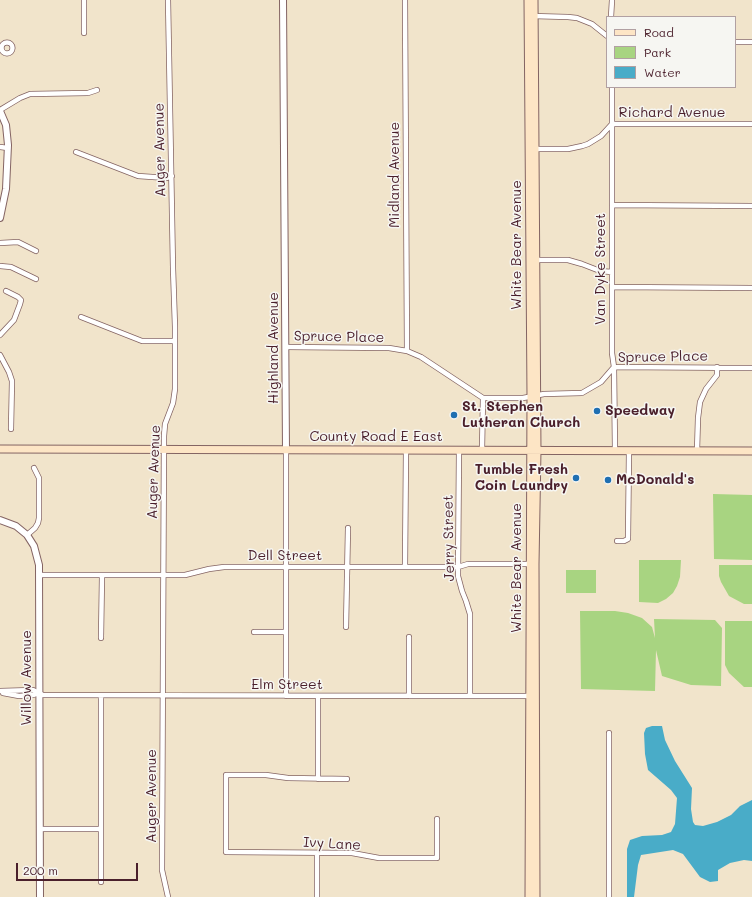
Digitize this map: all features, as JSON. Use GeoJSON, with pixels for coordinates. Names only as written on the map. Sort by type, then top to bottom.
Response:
{"type":"FeatureCollection","features":[{"type":"Feature","properties":{"kind":"main road","name":"White Bear Avenue"},"geometry":{"type":"LineString","coordinates":[[528,0],[531,16],[534,450],[529,897]]}},
{"type":"Feature","properties":{"kind":"main road","name":"White Bear Avenue"},"geometry":{"type":"LineString","coordinates":[[531,16],[534,0]]}},
{"type":"Feature","properties":{"kind":"main road","name":"County Road E East"},"geometry":{"type":"LineString","coordinates":[[0,449],[752,451]]}},
{"type":"Feature","properties":{"kind":"main road","name":"White Bear Avenue"},"geometry":{"type":"LineString","coordinates":[[534,450],[530,564],[536,897]]}},
{"type":"Feature","properties":{"kind":"street"},"geometry":{"type":"LineString","coordinates":[[84,0],[84,33]]}},
{"type":"Feature","properties":{"kind":"street","name":"Auger Avenue"},"geometry":{"type":"LineString","coordinates":[[168,0],[175,341],[175,389],[173,403],[165,424],[164,450],[162,870],[168,897]]}},
{"type":"Feature","properties":{"kind":"street","name":"Highland Avenue"},"geometry":{"type":"LineString","coordinates":[[283,0],[286,348],[286,696]]}},
{"type":"Feature","properties":{"kind":"street","name":"Midland Avenue"},"geometry":{"type":"LineString","coordinates":[[405,0],[407,351]]}},
{"type":"Feature","properties":{"kind":"street"},"geometry":{"type":"LineString","coordinates":[[611,16],[612,0]]}},
{"type":"Feature","properties":{"kind":"street"},"geometry":{"type":"LineString","coordinates":[[531,16],[577,18],[592,24],[606,35]]}},
{"type":"Feature","properties":{"kind":"street"},"geometry":{"type":"LineString","coordinates":[[736,42],[752,42]]}},
{"type":"Feature","properties":{"kind":"street","name":"Van Dyke Street"},"geometry":{"type":"LineString","coordinates":[[612,88],[612,352],[614,367],[615,450]]}},
{"type":"Feature","properties":{"kind":"street"},"geometry":{"type":"LineString","coordinates":[[0,218],[8,176],[8,148],[6,125],[0,110],[30,94],[88,93],[97,90]]}},
{"type":"Feature","properties":{"kind":"street","name":"Richard Avenue"},"geometry":{"type":"LineString","coordinates":[[532,149],[568,149],[582,146],[601,136],[612,124],[752,124]]}},
{"type":"Feature","properties":{"kind":"street"},"geometry":{"type":"LineString","coordinates":[[0,147],[8,148]]}},
{"type":"Feature","properties":{"kind":"street"},"geometry":{"type":"LineString","coordinates":[[76,152],[138,176],[167,178],[172,176]]}},
{"type":"Feature","properties":{"kind":"street"},"geometry":{"type":"LineString","coordinates":[[612,205],[752,206]]}},
{"type":"Feature","properties":{"kind":"street"},"geometry":{"type":"LineString","coordinates":[[0,243],[18,242],[36,251]]}},
{"type":"Feature","properties":{"kind":"street"},"geometry":{"type":"LineString","coordinates":[[533,260],[568,260],[600,271],[612,272]]}},
{"type":"Feature","properties":{"kind":"street"},"geometry":{"type":"LineString","coordinates":[[0,266],[11,267],[36,279]]}},
{"type":"Feature","properties":{"kind":"street"},"geometry":{"type":"LineString","coordinates":[[612,287],[752,288]]}},
{"type":"Feature","properties":{"kind":"street"},"geometry":{"type":"LineString","coordinates":[[0,336],[14,320],[21,300],[6,291]]}},
{"type":"Feature","properties":{"kind":"street"},"geometry":{"type":"LineString","coordinates":[[81,317],[142,341],[175,341]]}},
{"type":"Feature","properties":{"kind":"street","name":"Spruce Place"},"geometry":{"type":"LineString","coordinates":[[286,348],[389,348],[407,351],[420,357],[483,398],[582,393],[601,382],[614,367],[752,368]]}},
{"type":"Feature","properties":{"kind":"street"},"geometry":{"type":"LineString","coordinates":[[0,355],[12,381],[11,430]]}},
{"type":"Feature","properties":{"kind":"street"},"geometry":{"type":"LineString","coordinates":[[698,451],[698,418],[700,402],[706,389],[717,375],[717,367]]}},
{"type":"Feature","properties":{"kind":"street"},"geometry":{"type":"LineString","coordinates":[[482,450],[483,398]]}},
{"type":"Feature","properties":{"kind":"street"},"geometry":{"type":"LineString","coordinates":[[405,567],[406,450]]}},
{"type":"Feature","properties":{"kind":"street","name":"Jerry Street"},"geometry":{"type":"LineString","coordinates":[[459,450],[458,567],[459,584],[470,614],[470,696]]}},
{"type":"Feature","properties":{"kind":"street"},"geometry":{"type":"LineString","coordinates":[[617,541],[624,541],[628,539],[628,451]]}},
{"type":"Feature","properties":{"kind":"street"},"geometry":{"type":"LineString","coordinates":[[0,520],[16,526],[27,535],[35,528],[39,518],[39,478],[34,468]]}},
{"type":"Feature","properties":{"kind":"street"},"geometry":{"type":"LineString","coordinates":[[346,627],[348,528]]}},
{"type":"Feature","properties":{"kind":"street","name":"Willow Avenue"},"geometry":{"type":"LineString","coordinates":[[27,535],[37,552],[39,566],[40,897]]}},
{"type":"Feature","properties":{"kind":"street","name":"Dell Street"},"geometry":{"type":"LineString","coordinates":[[39,575],[185,575],[217,567],[458,567],[468,564],[530,564]]}},
{"type":"Feature","properties":{"kind":"street"},"geometry":{"type":"LineString","coordinates":[[101,638],[102,576]]}},
{"type":"Feature","properties":{"kind":"street"},"geometry":{"type":"LineString","coordinates":[[254,632],[286,632]]}},
{"type":"Feature","properties":{"kind":"street"},"geometry":{"type":"LineString","coordinates":[[409,637],[409,696]]}},
{"type":"Feature","properties":{"kind":"street","name":"Elm Street"},"geometry":{"type":"LineString","coordinates":[[0,692],[19,696],[39,693],[43,696],[532,696]]}},
{"type":"Feature","properties":{"kind":"street"},"geometry":{"type":"LineString","coordinates":[[101,696],[101,882]]}},
{"type":"Feature","properties":{"kind":"street"},"geometry":{"type":"LineString","coordinates":[[318,696],[318,779],[347,779]]}},
{"type":"Feature","properties":{"kind":"street"},"geometry":{"type":"LineString","coordinates":[[609,733],[609,897]]}},
{"type":"Feature","properties":{"kind":"street","name":"Ivy Lane"},"geometry":{"type":"LineString","coordinates":[[318,779],[288,778],[266,775],[226,775],[226,852],[352,853],[380,858],[437,858],[437,819]]}},
{"type":"Feature","properties":{"kind":"street"},"geometry":{"type":"LineString","coordinates":[[40,829],[101,829]]}},
{"type":"Feature","properties":{"kind":"street"},"geometry":{"type":"LineString","coordinates":[[317,853],[317,897]]}},
{"type":"Feature","properties":{"kind":"green space"},"geometry":{"type":"Polygon","coordinates":[[[713,494],[752,495],[752,560],[714,559],[713,494]]]}},
{"type":"Feature","properties":{"kind":"green space"},"geometry":{"type":"Polygon","coordinates":[[[639,560],[681,560],[680,577],[677,586],[673,593],[666,599],[658,603],[639,602],[639,560]]]}},
{"type":"Feature","properties":{"kind":"green space"},"geometry":{"type":"Polygon","coordinates":[[[719,565],[752,565],[752,604],[744,604],[729,596],[719,576],[719,565]]]}},
{"type":"Feature","properties":{"kind":"green space"},"geometry":{"type":"Polygon","coordinates":[[[566,570],[596,570],[596,593],[566,593],[566,570]]]}},
{"type":"Feature","properties":{"kind":"green space"},"geometry":{"type":"Polygon","coordinates":[[[580,611],[615,611],[628,613],[642,618],[652,627],[655,638],[654,619],[715,620],[722,628],[721,686],[691,685],[662,676],[656,650],[655,691],[581,689],[580,611]]]}},
{"type":"Feature","properties":{"kind":"green space"},"geometry":{"type":"Polygon","coordinates":[[[725,621],[752,621],[752,687],[744,687],[729,673],[725,665],[725,621]]]}},
{"type":"Feature","properties":{"kind":"water"},"geometry":{"type":"Polygon","coordinates":[[[652,726],[662,726],[665,740],[675,761],[692,788],[691,809],[693,822],[695,825],[703,826],[717,822],[731,815],[740,806],[752,800],[752,861],[744,860],[730,863],[718,870],[718,881],[710,882],[700,877],[683,854],[673,850],[641,855],[638,865],[634,897],[627,897],[627,849],[630,840],[642,836],[662,835],[671,832],[675,824],[677,798],[671,790],[648,770],[645,754],[644,733],[646,728],[652,726]]]}},
{"type":"Feature","properties":{"kind":"place","name":"Speedway"},"geometry":{"type":"Point","coordinates":[597,411]}},
{"type":"Feature","properties":{"kind":"place","name":"St. Stephen Lutheran Church"},"geometry":{"type":"Point","coordinates":[454,415]}},
{"type":"Feature","properties":{"kind":"place","name":"Tumble Fresh Coin Laundry"},"geometry":{"type":"Point","coordinates":[576,478]}},
{"type":"Feature","properties":{"kind":"place","name":"McDonald's"},"geometry":{"type":"Point","coordinates":[608,480]}}]}
